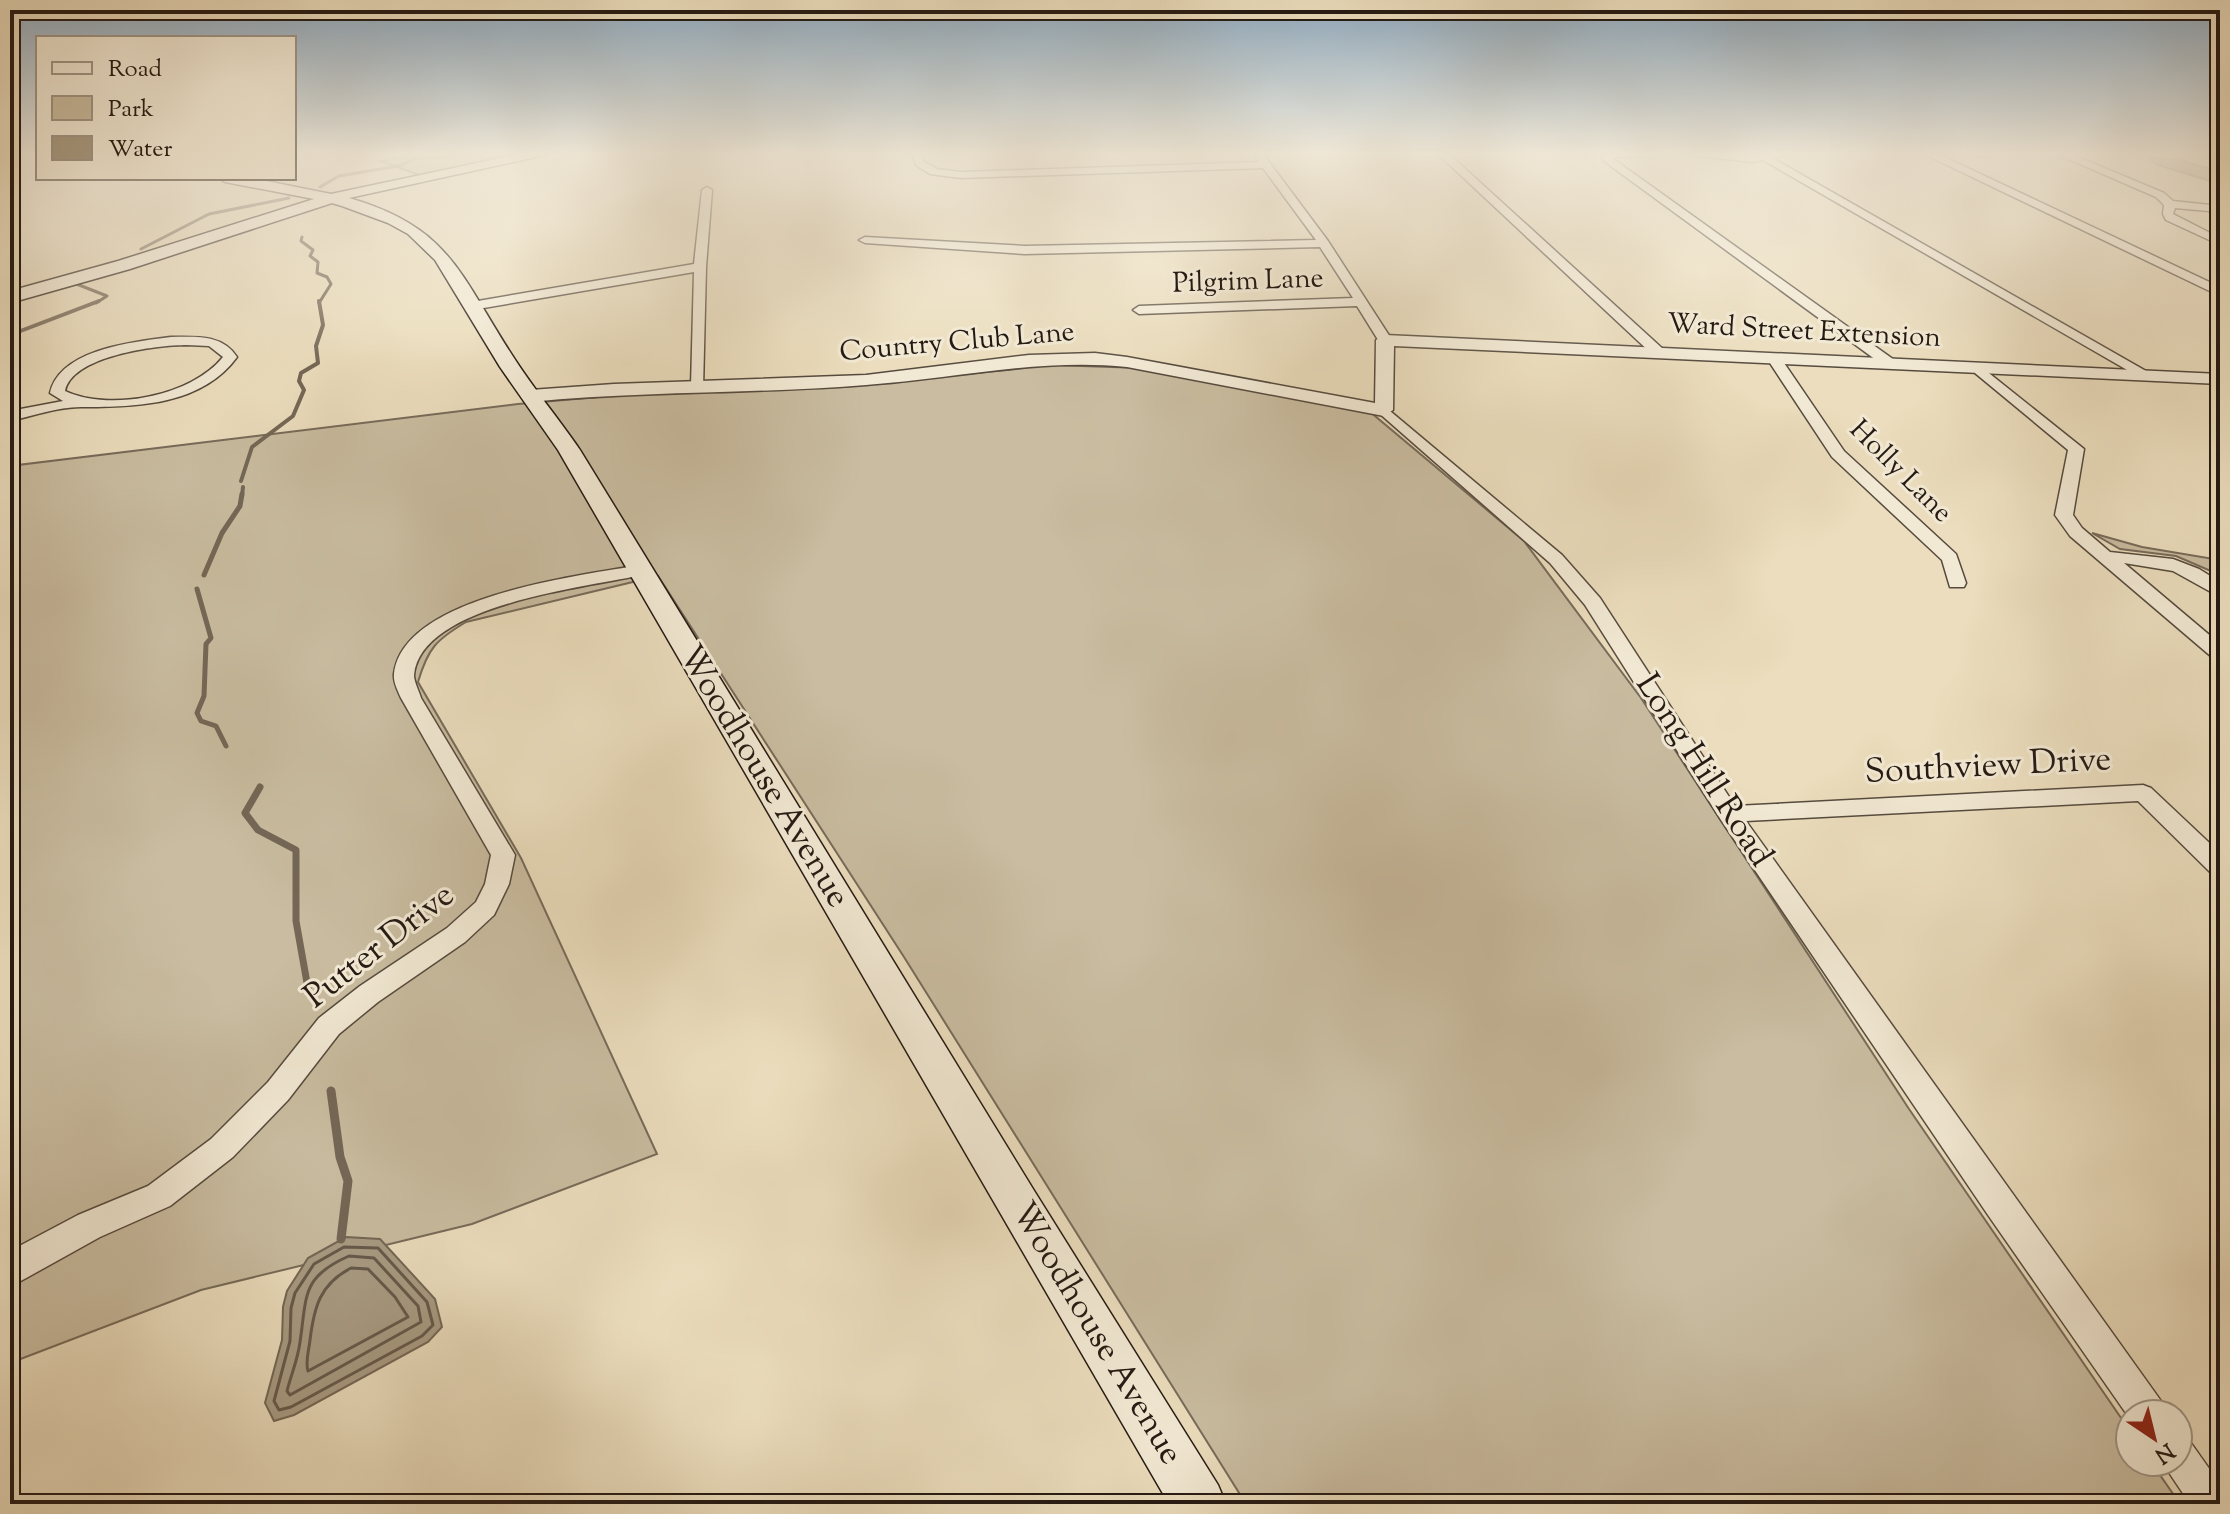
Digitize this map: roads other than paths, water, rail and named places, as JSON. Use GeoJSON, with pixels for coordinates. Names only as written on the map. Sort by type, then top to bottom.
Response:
{"type":"FeatureCollection","features":[{"type":"Feature","properties":{"kind":"main road"},"geometry":{"type":"LineString","coordinates":[[10,297],[249,225]]}},
{"type":"Feature","properties":{"kind":"main road","name":"Woodhouse Avenue"},"geometry":{"type":"LineString","coordinates":[[401,225],[419,234],[440,255],[530,396],[569,450],[1199,1504]]}},
{"type":"Feature","properties":{"kind":"street"},"geometry":{"type":"LineString","coordinates":[[698,386],[704,225]]}},
{"type":"Feature","properties":{"kind":"street"},"geometry":{"type":"LineString","coordinates":[[1311,225],[1385,340],[1384,410]]}},
{"type":"Feature","properties":{"kind":"street"},"geometry":{"type":"LineString","coordinates":[[1510,225],[1648,352]]}},
{"type":"Feature","properties":{"kind":"street"},"geometry":{"type":"LineString","coordinates":[[1514,225],[1648,352]]}},
{"type":"Feature","properties":{"kind":"street"},"geometry":{"type":"LineString","coordinates":[[1698,225],[1892,365]]}},
{"type":"Feature","properties":{"kind":"street"},"geometry":{"type":"LineString","coordinates":[[1882,225],[2146,375]]}},
{"type":"Feature","properties":{"kind":"street"},"geometry":{"type":"LineString","coordinates":[[2078,225],[2220,292]]}},
{"type":"Feature","properties":{"kind":"street"},"geometry":{"type":"LineString","coordinates":[[2184,225],[2220,242]]}},
{"type":"Feature","properties":{"kind":"street"},"geometry":{"type":"LineString","coordinates":[[865,240],[1039,250],[1324,243]]}},
{"type":"Feature","properties":{"kind":"street"},"geometry":{"type":"LineString","coordinates":[[472,306],[700,267]]}},
{"type":"Feature","properties":{"kind":"street","name":"Pilgrim Lane"},"geometry":{"type":"LineString","coordinates":[[1139,310],[1359,302]]}},
{"type":"Feature","properties":{"kind":"street","name":"Ward Street Extension"},"geometry":{"type":"LineString","coordinates":[[1385,340],[2220,379]]}},
{"type":"Feature","properties":{"kind":"street"},"geometry":{"type":"LineString","coordinates":[[10,416],[77,403],[116,403],[163,395],[204,381],[218,372],[230,357],[220,345],[191,341],[150,344],[106,354],[72,370],[56,386],[57,393],[64,399],[77,403]]}},
{"type":"Feature","properties":{"kind":"street","name":"Country Club Lane"},"geometry":{"type":"LineString","coordinates":[[530,396],[580,390],[866,380],[1050,360],[1089,359],[1127,362],[1384,410]]}},
{"type":"Feature","properties":{"kind":"street","name":"Holly Lane"},"geometry":{"type":"LineString","coordinates":[[1775,360],[1838,454],[1950,558],[1957,583]]}},
{"type":"Feature","properties":{"kind":"street"},"geometry":{"type":"LineString","coordinates":[[1980,370],[2076,449],[2064,515],[2076,532],[2220,654]]}},
{"type":"Feature","properties":{"kind":"street","name":"Long Hill Road"},"geometry":{"type":"LineString","coordinates":[[1384,410],[1556,559],[1584,591],[1729,814],[2137,1398]]}},
{"type":"Feature","properties":{"kind":"street"},"geometry":{"type":"LineString","coordinates":[[2105,557],[2180,565],[2201,575],[2220,591]]}},
{"type":"Feature","properties":{"kind":"street","name":"Putter Drive"},"geometry":{"type":"LineString","coordinates":[[10,1271],[24,1260],[89,1226],[159,1196],[222,1148],[278,1091],[329,1026],[369,994],[456,935],[485,908],[497,884],[503,855],[411,698],[404,677],[408,658],[421,640],[436,627],[464,612],[640,570]]}},
{"type":"Feature","properties":{"kind":"street","name":"Southview Drive"},"geometry":{"type":"LineString","coordinates":[[1729,814],[2143,793],[2220,867]]}},
{"type":"Feature","properties":{"kind":"street"},"geometry":{"type":"LineString","coordinates":[[2194,1478],[2212,1504]]}},
{"type":"Feature","properties":{"kind":"water"},"geometry":{"type":"Polygon","coordinates":[[[346,1237],[380,1239],[435,1299],[442,1327],[428,1342],[294,1415],[274,1421],[265,1403],[282,1340],[287,1291],[308,1258],[346,1237]]]}},
{"type":"Feature","properties":{"kind":"waterway"},"geometry":{"type":"LineString","coordinates":[[141,249],[188,225]]}},
{"type":"Feature","properties":{"kind":"waterway"},"geometry":{"type":"LineString","coordinates":[[302,237],[301,241],[313,250],[310,256],[318,262],[317,273],[327,277],[331,284],[319,303]]}},
{"type":"Feature","properties":{"kind":"waterway"},"geometry":{"type":"LineString","coordinates":[[74,283],[107,296],[96,303]]}},
{"type":"Feature","properties":{"kind":"waterway"},"geometry":{"type":"LineString","coordinates":[[10,335],[99,301]]}},
{"type":"Feature","properties":{"kind":"waterway"},"geometry":{"type":"LineString","coordinates":[[241,481],[252,447],[293,416],[304,390],[299,381],[301,373],[318,363],[316,346],[323,325],[319,303]]}},
{"type":"Feature","properties":{"kind":"waterway"},"geometry":{"type":"LineString","coordinates":[[242,496],[243,487]]}},
{"type":"Feature","properties":{"kind":"waterway"},"geometry":{"type":"LineString","coordinates":[[204,575],[222,533],[240,506],[242,494]]}},
{"type":"Feature","properties":{"kind":"waterway"},"geometry":{"type":"LineString","coordinates":[[197,589],[211,638],[206,644],[204,696],[197,713],[201,721],[216,726],[226,746]]}},
{"type":"Feature","properties":{"kind":"waterway"},"geometry":{"type":"LineString","coordinates":[[260,787],[245,813],[258,830],[296,850],[296,921],[309,994]]}},
{"type":"Feature","properties":{"kind":"waterway"},"geometry":{"type":"LineString","coordinates":[[331,1091],[340,1157],[348,1181],[341,1239]]}}]}
